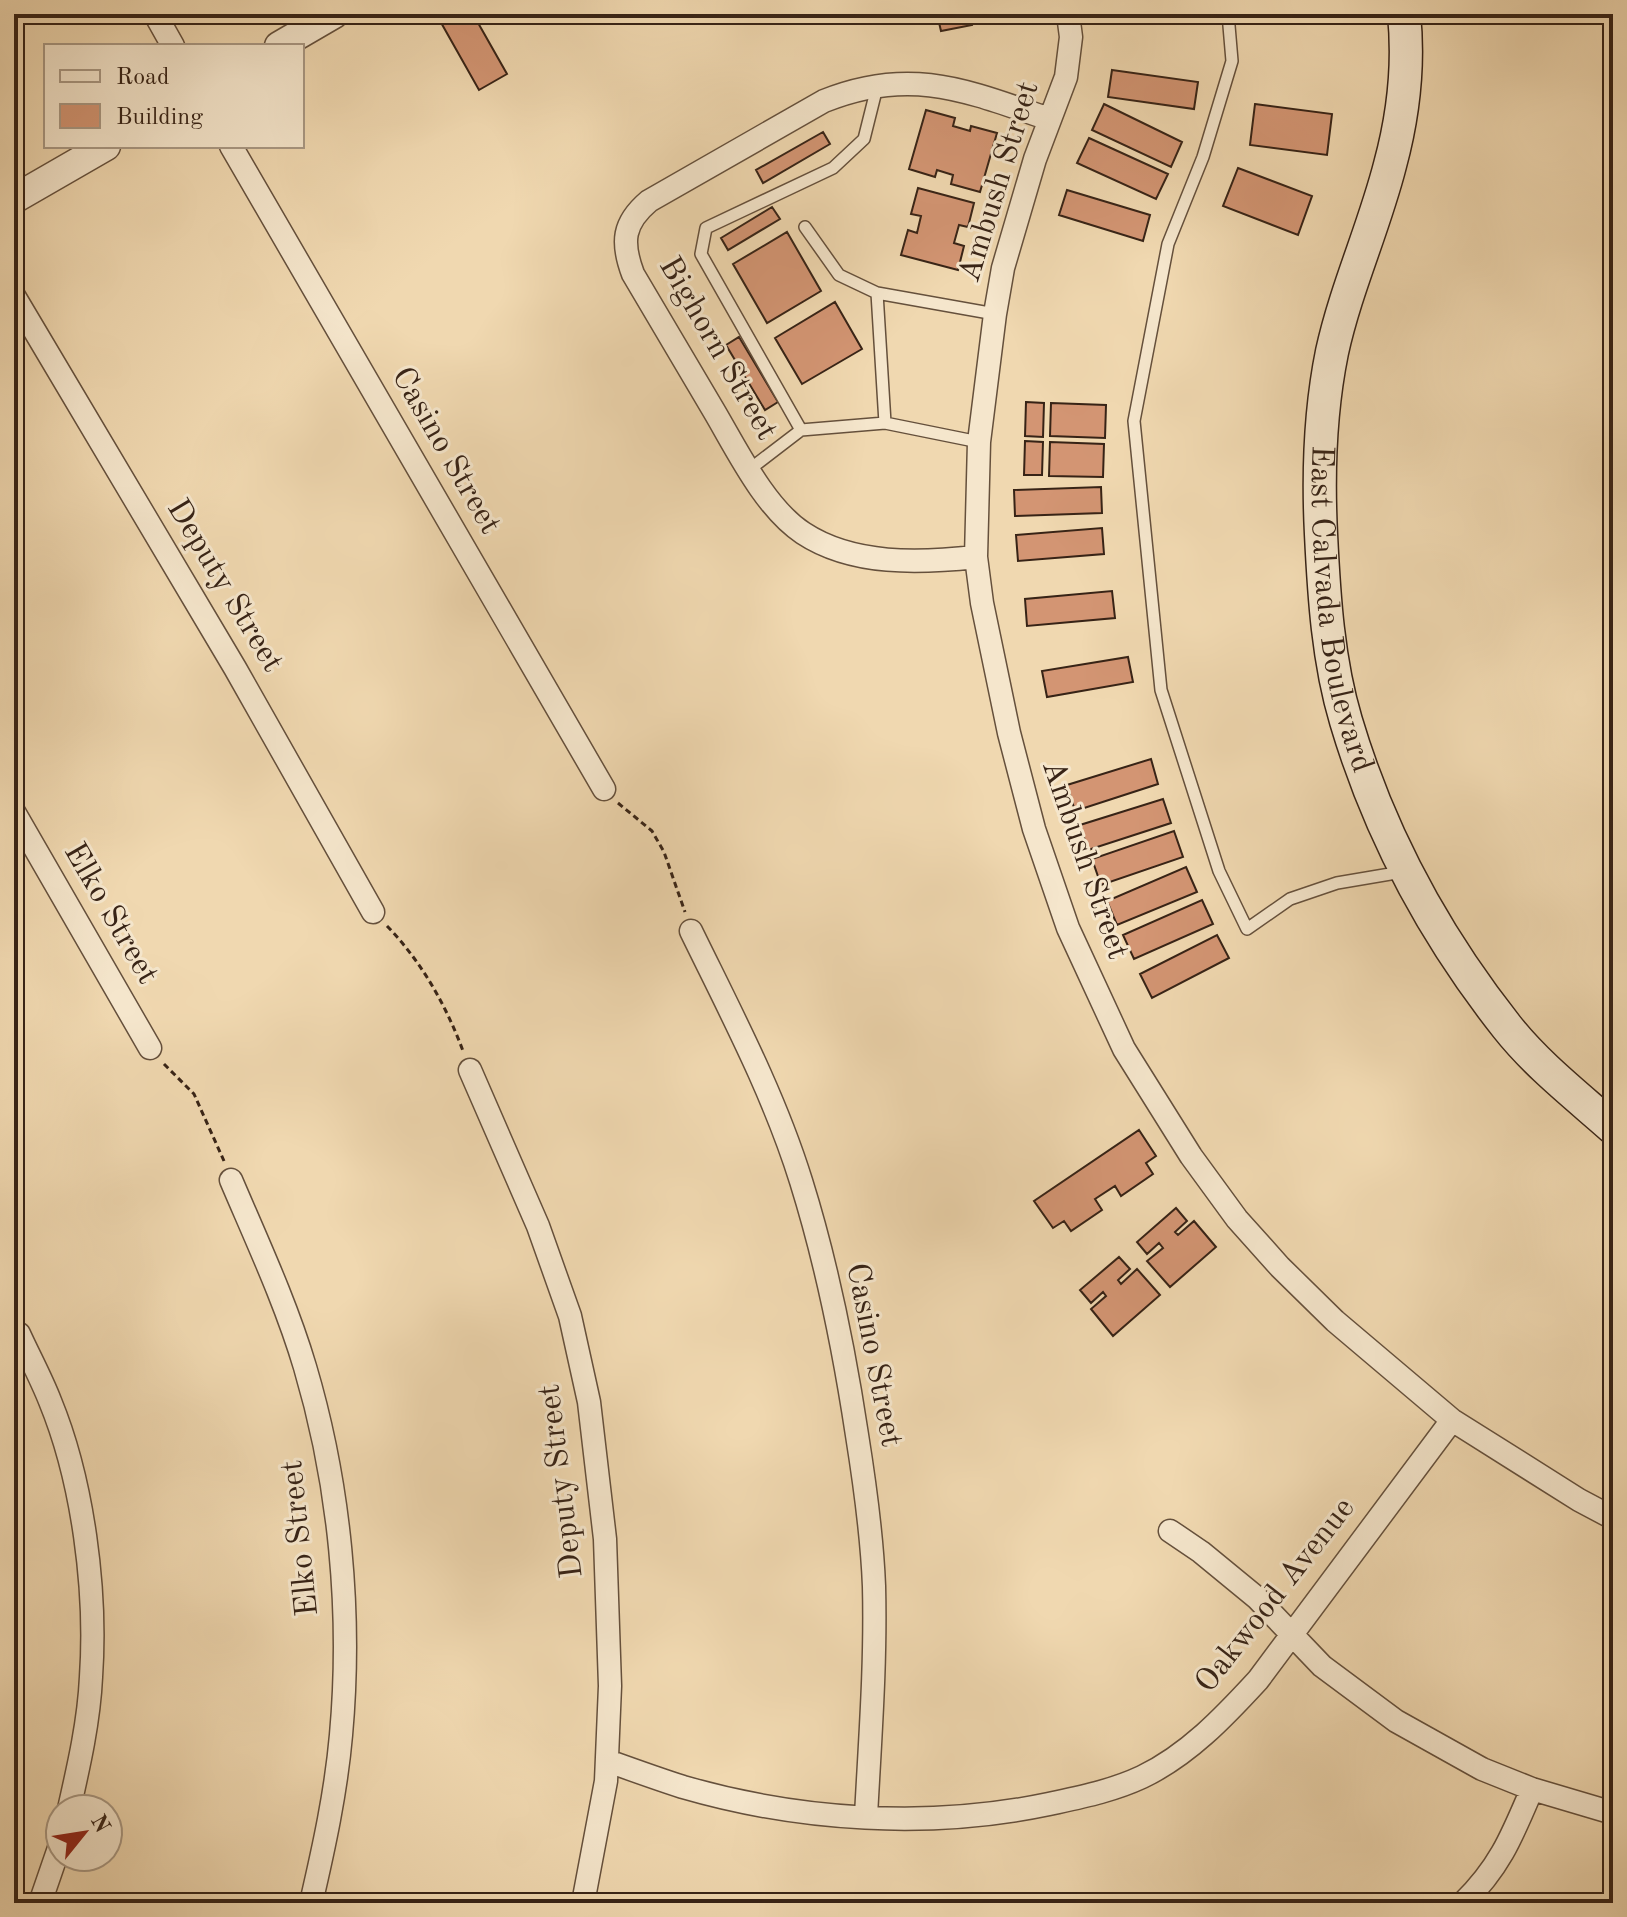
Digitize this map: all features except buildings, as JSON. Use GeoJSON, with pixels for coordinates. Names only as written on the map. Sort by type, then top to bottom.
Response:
{"type":"FeatureCollection","features":[{"type":"Feature","properties":{"kind":"main road","name":"East Calvada Boulevard"},"geometry":{"type":"LineString","coordinates":[[1404,14],[1406,33],[1402,104],[1390,165],[1345,300],[1332,354],[1322,430],[1319,504],[1324,599],[1345,719],[1369,789],[1407,871],[1459,962],[1508,1029],[1613,1128]]}},
{"type":"Feature","properties":{"kind":"street"},"geometry":{"type":"LineString","coordinates":[[155,14],[172,44]]}},
{"type":"Feature","properties":{"kind":"street"},"geometry":{"type":"LineString","coordinates":[[282,44],[334,14]]}},
{"type":"Feature","properties":{"kind":"street","name":"Ambush Street"},"geometry":{"type":"LineString","coordinates":[[1068,14],[1071,37],[1066,77],[1049,119],[1003,268],[995,314],[979,442],[976,557],[982,603],[1009,733],[1034,829],[1068,928],[1124,1049],[1191,1156],[1237,1219],[1280,1267],[1335,1321],[1452,1420],[1613,1518]]}},
{"type":"Feature","properties":{"kind":"street","name":"Bighorn Street"},"geometry":{"type":"LineString","coordinates":[[976,557],[893,561],[836,549],[804,534],[779,512],[633,274],[625,241],[630,221],[649,201],[824,101],[877,86],[924,84],[960,89],[1049,119]]}},
{"type":"Feature","properties":{"kind":"street"},"geometry":{"type":"LineString","coordinates":[[14,199],[103,148]]}},
{"type":"Feature","properties":{"kind":"street","name":"Casino Street"},"geometry":{"type":"LineString","coordinates":[[232,148],[604,789]]}},
{"type":"Feature","properties":{"kind":"street","name":"Deputy Street"},"geometry":{"type":"LineString","coordinates":[[14,296],[227,654],[373,912]]}},
{"type":"Feature","properties":{"kind":"street","name":"Elko Street"},"geometry":{"type":"LineString","coordinates":[[14,812],[150,1048]]}},
{"type":"Feature","properties":{"kind":"street","name":"Casino Street"},"geometry":{"type":"LineString","coordinates":[[691,931],[767,1087],[813,1225],[843,1348],[867,1501],[874,1584],[874,1658],[866,1816]]}},
{"type":"Feature","properties":{"kind":"street","name":"Deputy Street"},"geometry":{"type":"LineString","coordinates":[[470,1070],[538,1226],[570,1316],[589,1402],[605,1539],[610,1686],[608,1761],[583,1903]]}},
{"type":"Feature","properties":{"kind":"street","name":"Elko Street"},"geometry":{"type":"LineString","coordinates":[[231,1180],[278,1290],[305,1365],[331,1484],[341,1562],[345,1656],[341,1736],[329,1825],[311,1903]]}},
{"type":"Feature","properties":{"kind":"street"},"geometry":{"type":"LineString","coordinates":[[19,1334],[55,1414],[85,1538],[91,1600],[91,1676],[84,1744],[73,1793]]}},
{"type":"Feature","properties":{"kind":"street","name":"Oakwood Avenue"},"geometry":{"type":"LineString","coordinates":[[608,1761],[685,1787],[786,1809],[945,1819],[999,1814],[1096,1794],[1142,1777],[1178,1756],[1221,1720],[1258,1680],[1452,1420]]}},
{"type":"Feature","properties":{"kind":"street"},"geometry":{"type":"LineString","coordinates":[[1170,1531],[1257,1598],[1322,1666],[1396,1721],[1482,1769],[1532,1789],[1613,1813]]}},
{"type":"Feature","properties":{"kind":"street"},"geometry":{"type":"LineString","coordinates":[[1463,1903],[1485,1882],[1504,1854],[1532,1789]]}},
{"type":"Feature","properties":{"kind":"street"},"geometry":{"type":"LineString","coordinates":[[40,1903],[50,1873]]}},
{"type":"Feature","properties":{"kind":"lane"},"geometry":{"type":"LineString","coordinates":[[1228,14],[1232,61],[1203,157],[1168,244],[1134,421],[1161,690],[1219,871],[1247,929],[1290,899],[1337,883],[1407,871]]}},
{"type":"Feature","properties":{"kind":"lane"},"geometry":{"type":"LineString","coordinates":[[801,430],[701,254],[706,228],[833,168],[864,139],[877,86]]}},
{"type":"Feature","properties":{"kind":"lane"},"geometry":{"type":"LineString","coordinates":[[805,227],[839,275],[877,293],[995,314]]}},
{"type":"Feature","properties":{"kind":"lane"},"geometry":{"type":"LineString","coordinates":[[877,293],[885,423]]}},
{"type":"Feature","properties":{"kind":"lane"},"geometry":{"type":"LineString","coordinates":[[750,469],[801,430],[885,423],[979,442]]}},
{"type":"Feature","properties":{"kind":"path"},"geometry":{"type":"LineString","coordinates":[[604,789],[652,831],[664,852],[691,931]]}},
{"type":"Feature","properties":{"kind":"path"},"geometry":{"type":"LineString","coordinates":[[373,912],[412,951],[453,1024],[470,1070]]}},
{"type":"Feature","properties":{"kind":"path"},"geometry":{"type":"LineString","coordinates":[[150,1048],[194,1094],[217,1140],[231,1180]]}}]}
